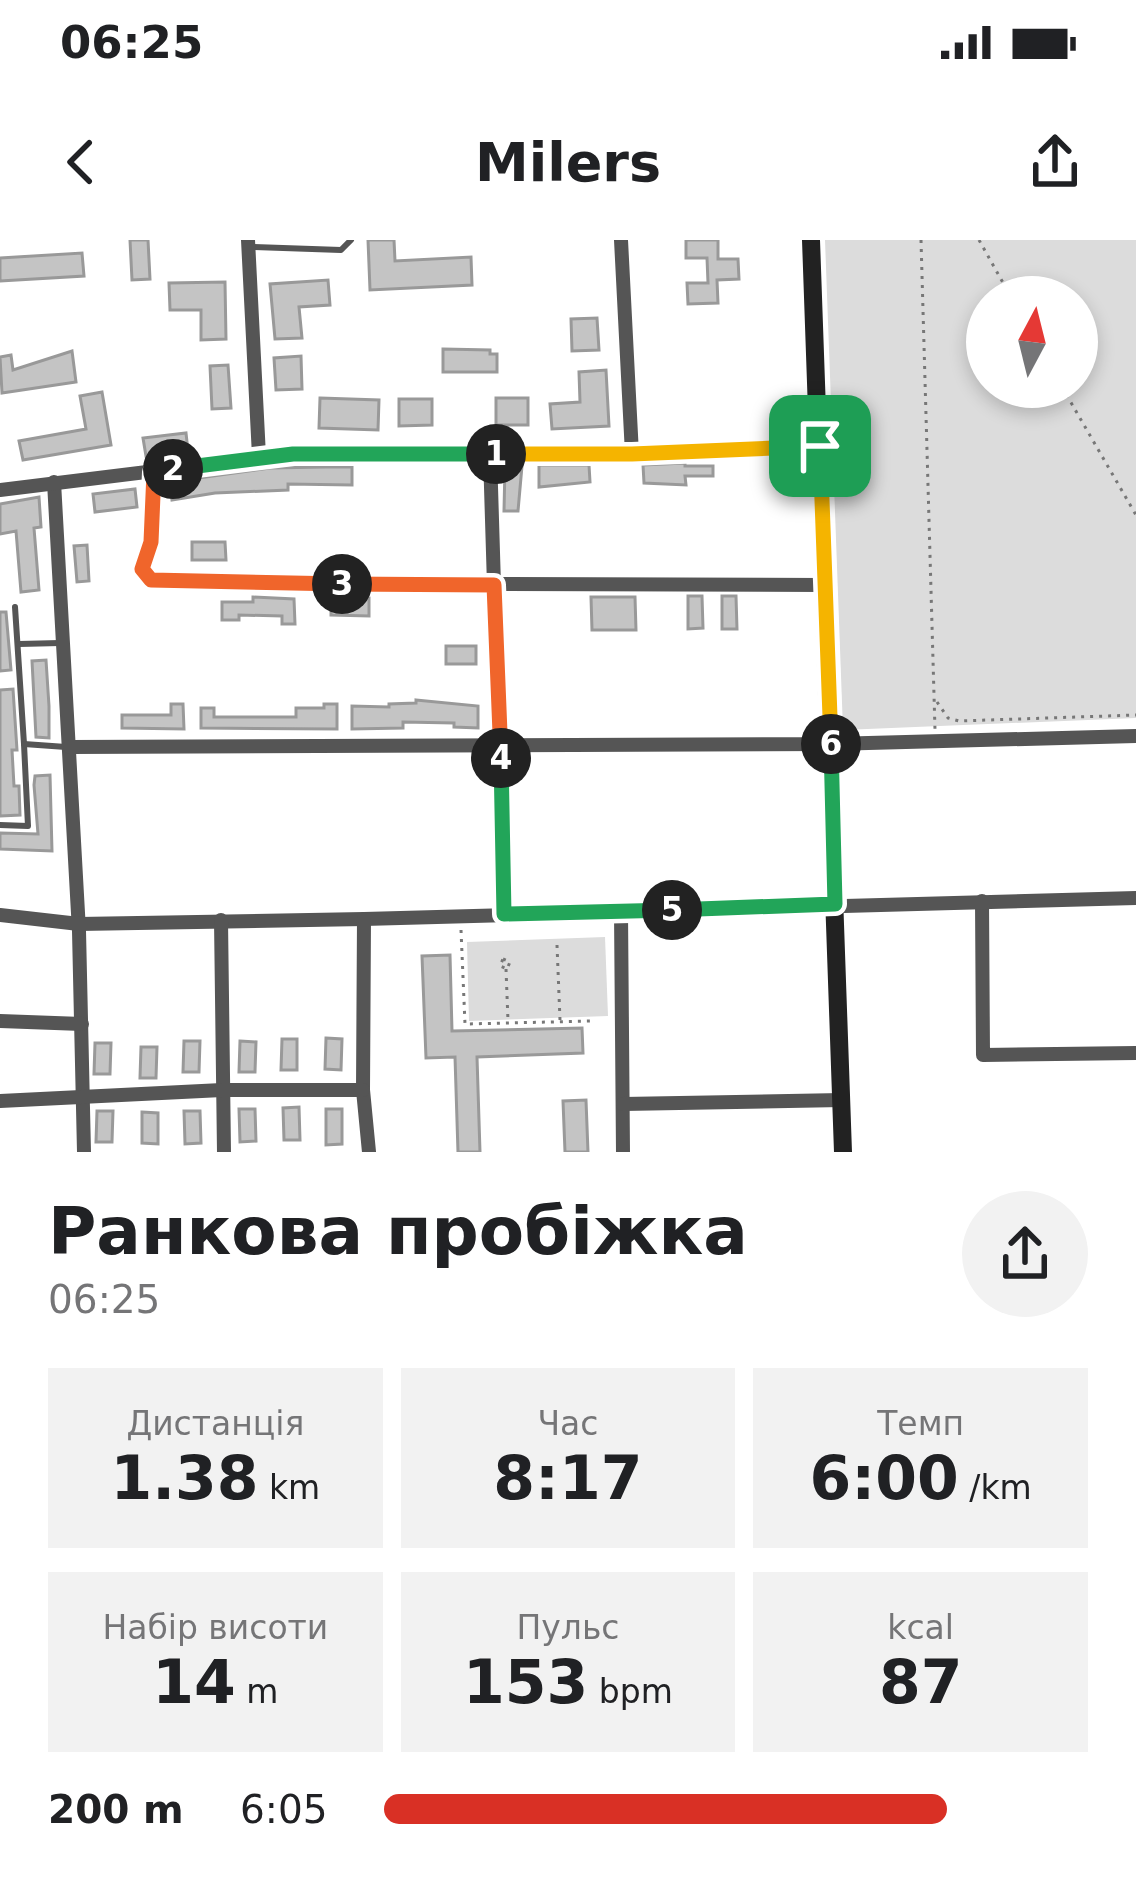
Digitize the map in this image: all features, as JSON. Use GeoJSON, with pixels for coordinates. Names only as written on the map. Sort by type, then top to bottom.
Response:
{"type":"FeatureCollection","features":[{"type":"Feature","properties":{"kind":"street"},"geometry":{"type":"LineString","coordinates":[[621,240],[632,454]]}},
{"type":"Feature","properties":{"kind":"street"},"geometry":{"type":"LineString","coordinates":[[811,240],[843,1152]]}},
{"type":"Feature","properties":{"kind":"street"},"geometry":{"type":"LineString","coordinates":[[248,244],[260,456]]}},
{"type":"Feature","properties":{"kind":"street"},"geometry":{"type":"LineString","coordinates":[[0,490],[260,456],[632,454],[820,446]]}},
{"type":"Feature","properties":{"kind":"street"},"geometry":{"type":"LineString","coordinates":[[490,454],[504,914]]}},
{"type":"Feature","properties":{"kind":"street"},"geometry":{"type":"LineString","coordinates":[[154,472],[151,542],[142,569],[151,580],[825,585]]}},
{"type":"Feature","properties":{"kind":"street"},"geometry":{"type":"LineString","coordinates":[[54,482],[79,924],[84,1152]]}},
{"type":"Feature","properties":{"kind":"street"},"geometry":{"type":"LineString","coordinates":[[70,747],[831,744],[1136,736]]}},
{"type":"Feature","properties":{"kind":"street"},"geometry":{"type":"LineString","coordinates":[[0,915],[79,924],[364,920],[1136,898]]}},
{"type":"Feature","properties":{"kind":"street"},"geometry":{"type":"LineString","coordinates":[[982,902],[982,1055],[1136,1053]]}},
{"type":"Feature","properties":{"kind":"street"},"geometry":{"type":"LineString","coordinates":[[621,912],[623,1152]]}},
{"type":"Feature","properties":{"kind":"street"},"geometry":{"type":"LineString","coordinates":[[221,920],[224,1152]]}},
{"type":"Feature","properties":{"kind":"street"},"geometry":{"type":"LineString","coordinates":[[364,920],[363,1090],[368,1152]]}},
{"type":"Feature","properties":{"kind":"street"},"geometry":{"type":"LineString","coordinates":[[0,1021],[82,1024]]}},
{"type":"Feature","properties":{"kind":"street"},"geometry":{"type":"LineString","coordinates":[[0,1101],[222,1090],[363,1090]]}},
{"type":"Feature","properties":{"kind":"street"},"geometry":{"type":"LineString","coordinates":[[623,1104],[842,1100]]}},
{"type":"Feature","properties":{"kind":"lane"},"geometry":{"type":"LineString","coordinates":[[248,244],[341,250],[351,240]]}},
{"type":"Feature","properties":{"kind":"lane"},"geometry":{"type":"LineString","coordinates":[[0,825],[28,826],[15,608]]}},
{"type":"Feature","properties":{"kind":"lane"},"geometry":{"type":"LineString","coordinates":[[18,644],[63,643]]}},
{"type":"Feature","properties":{"kind":"lane"},"geometry":{"type":"LineString","coordinates":[[24,744],[70,747]]}},
{"type":"Feature","properties":{"kind":"path"},"geometry":{"type":"LineString","coordinates":[[921,240],[936,741]]}},
{"type":"Feature","properties":{"kind":"path"},"geometry":{"type":"LineString","coordinates":[[979,240],[999,276]]}},
{"type":"Feature","properties":{"kind":"path"},"geometry":{"type":"LineString","coordinates":[[1075,408],[1136,514]]}},
{"type":"Feature","properties":{"kind":"path"},"geometry":{"type":"LineString","coordinates":[[934,697],[948,718],[959,721],[1136,715]]}},
{"type":"Feature","properties":{"kind":"path"},"geometry":{"type":"LineString","coordinates":[[461,931],[465,1024],[591,1021]]}},
{"type":"Feature","properties":{"kind":"path"},"geometry":{"type":"LineString","coordinates":[[557,945],[560,1022]]}},
{"type":"Feature","properties":{"kind":"path"},"geometry":{"type":"LineString","coordinates":[[506,969],[508,1023]]}},
{"type":"Feature","properties":{"kind":"shaded area"},"geometry":{"type":"Polygon","coordinates":[[[825,240],[1136,240],[1136,718],[843,730],[825,240]]]}},
{"type":"Feature","properties":{"kind":"shaded area"},"geometry":{"type":"Polygon","coordinates":[[[605,937],[608,1016],[469,1021],[467,942],[605,937]]]}},
{"type":"Feature","properties":{"kind":"building"},"geometry":{"type":"Polygon","coordinates":[[[130,240],[148,240],[150,279],[132,280],[130,240]]]}},
{"type":"Feature","properties":{"kind":"building"},"geometry":{"type":"Polygon","coordinates":[[[368,240],[394,240],[395,261],[471,257],[472,285],[370,290],[368,240]]]}},
{"type":"Feature","properties":{"kind":"building"},"geometry":{"type":"Polygon","coordinates":[[[686,240],[718,240],[718,259],[738,259],[739,279],[717,280],[718,303],[688,304],[687,283],[708,283],[707,258],[686,258],[686,240]]]}},
{"type":"Feature","properties":{"kind":"building"},"geometry":{"type":"Polygon","coordinates":[[[82,253],[84,276],[0,281],[0,258],[82,253]]]}},
{"type":"Feature","properties":{"kind":"building"},"geometry":{"type":"Polygon","coordinates":[[[328,280],[330,305],[299,307],[302,338],[275,339],[270,284],[328,280]]]}},
{"type":"Feature","properties":{"kind":"building"},"geometry":{"type":"Polygon","coordinates":[[[225,282],[226,339],[201,340],[201,310],[170,310],[169,283],[225,282]]]}},
{"type":"Feature","properties":{"kind":"building"},"geometry":{"type":"Polygon","coordinates":[[[597,318],[599,350],[572,351],[571,319],[597,318]]]}},
{"type":"Feature","properties":{"kind":"building"},"geometry":{"type":"Polygon","coordinates":[[[443,349],[490,350],[497,354],[497,372],[443,372],[443,349]]]}},
{"type":"Feature","properties":{"kind":"building"},"geometry":{"type":"Polygon","coordinates":[[[72,351],[76,382],[2,393],[0,357],[11,355],[13,370],[72,351]]]}},
{"type":"Feature","properties":{"kind":"building"},"geometry":{"type":"Polygon","coordinates":[[[301,356],[302,389],[276,390],[274,358],[301,356]]]}},
{"type":"Feature","properties":{"kind":"building"},"geometry":{"type":"Polygon","coordinates":[[[228,365],[231,408],[212,409],[210,366],[228,365]]]}},
{"type":"Feature","properties":{"kind":"building"},"geometry":{"type":"Polygon","coordinates":[[[606,370],[609,426],[552,429],[550,404],[580,402],[579,372],[606,370]]]}},
{"type":"Feature","properties":{"kind":"building"},"geometry":{"type":"Polygon","coordinates":[[[102,392],[111,445],[23,460],[19,441],[86,429],[80,396],[102,392]]]}},
{"type":"Feature","properties":{"kind":"building"},"geometry":{"type":"Polygon","coordinates":[[[320,398],[379,400],[378,430],[319,428],[320,398]]]}},
{"type":"Feature","properties":{"kind":"building"},"geometry":{"type":"Polygon","coordinates":[[[496,398],[528,398],[528,425],[496,425],[496,398]]]}},
{"type":"Feature","properties":{"kind":"building"},"geometry":{"type":"Polygon","coordinates":[[[399,399],[432,399],[432,425],[399,426],[399,399]]]}},
{"type":"Feature","properties":{"kind":"building"},"geometry":{"type":"Polygon","coordinates":[[[186,433],[188,451],[146,456],[143,438],[186,433]]]}},
{"type":"Feature","properties":{"kind":"building"},"geometry":{"type":"Polygon","coordinates":[[[539,465],[589,465],[590,482],[539,487],[539,465]]]}},
{"type":"Feature","properties":{"kind":"building"},"geometry":{"type":"Polygon","coordinates":[[[643,465],[713,466],[713,476],[685,476],[686,485],[644,483],[643,465]]]}},
{"type":"Feature","properties":{"kind":"building"},"geometry":{"type":"Polygon","coordinates":[[[505,466],[522,466],[518,511],[504,511],[505,466]]]}},
{"type":"Feature","properties":{"kind":"building"},"geometry":{"type":"Polygon","coordinates":[[[352,467],[352,485],[288,484],[288,490],[172,500],[170,482],[270,468],[352,467]]]}},
{"type":"Feature","properties":{"kind":"building"},"geometry":{"type":"Polygon","coordinates":[[[135,489],[137,507],[95,512],[93,494],[135,489]]]}},
{"type":"Feature","properties":{"kind":"building"},"geometry":{"type":"Polygon","coordinates":[[[39,497],[41,527],[34,528],[39,590],[21,592],[16,531],[0,534],[0,504],[39,497]]]}},
{"type":"Feature","properties":{"kind":"building"},"geometry":{"type":"Polygon","coordinates":[[[192,542],[225,542],[226,560],[192,560],[192,542]]]}},
{"type":"Feature","properties":{"kind":"building"},"geometry":{"type":"Polygon","coordinates":[[[87,545],[89,581],[77,582],[74,546],[87,545]]]}},
{"type":"Feature","properties":{"kind":"building"},"geometry":{"type":"Polygon","coordinates":[[[688,596],[702,596],[703,628],[688,629],[688,596]]]}},
{"type":"Feature","properties":{"kind":"building"},"geometry":{"type":"Polygon","coordinates":[[[722,596],[736,596],[737,629],[722,629],[722,596]]]}},
{"type":"Feature","properties":{"kind":"building"},"geometry":{"type":"Polygon","coordinates":[[[253,597],[294,599],[295,624],[282,624],[282,616],[239,615],[239,620],[222,620],[222,602],[253,602],[253,597]]]}},
{"type":"Feature","properties":{"kind":"building"},"geometry":{"type":"Polygon","coordinates":[[[331,597],[369,598],[369,616],[331,615],[331,597]]]}},
{"type":"Feature","properties":{"kind":"building"},"geometry":{"type":"Polygon","coordinates":[[[591,597],[635,597],[636,630],[592,630],[591,597]]]}},
{"type":"Feature","properties":{"kind":"building"},"geometry":{"type":"Polygon","coordinates":[[[0,612],[6,612],[11,670],[0,671],[0,612]]]}},
{"type":"Feature","properties":{"kind":"building"},"geometry":{"type":"Polygon","coordinates":[[[446,646],[476,646],[476,664],[446,664],[446,646]]]}},
{"type":"Feature","properties":{"kind":"building"},"geometry":{"type":"Polygon","coordinates":[[[46,660],[49,738],[36,737],[32,661],[46,660]]]}},
{"type":"Feature","properties":{"kind":"building"},"geometry":{"type":"Polygon","coordinates":[[[13,689],[14,786],[19,786],[20,815],[0,816],[0,690],[13,689]]]}},
{"type":"Feature","properties":{"kind":"building"},"geometry":{"type":"Polygon","coordinates":[[[416,700],[478,706],[478,728],[403,722],[403,728],[352,729],[352,706],[389,707],[416,700]]]}},
{"type":"Feature","properties":{"kind":"building"},"geometry":{"type":"Polygon","coordinates":[[[171,704],[183,704],[184,729],[122,728],[122,715],[171,715],[171,704]]]}},
{"type":"Feature","properties":{"kind":"building"},"geometry":{"type":"Polygon","coordinates":[[[324,704],[337,704],[337,729],[201,728],[201,708],[214,708],[214,717],[296,717],[296,708],[324,708],[324,704]]]}},
{"type":"Feature","properties":{"kind":"building"},"geometry":{"type":"Polygon","coordinates":[[[50,775],[52,851],[0,849],[0,833],[38,834],[35,776],[50,775]]]}},
{"type":"Feature","properties":{"kind":"building"},"geometry":{"type":"Polygon","coordinates":[[[450,955],[452,1031],[582,1028],[583,1053],[477,1057],[480,1152],[458,1152],[455,1057],[426,1058],[422,956],[450,955]]]}},
{"type":"Feature","properties":{"kind":"building"},"geometry":{"type":"Polygon","coordinates":[[[326,1038],[342,1039],[341,1070],[325,1069],[326,1038]]]}},
{"type":"Feature","properties":{"kind":"building"},"geometry":{"type":"Polygon","coordinates":[[[282,1039],[297,1039],[297,1070],[281,1070],[282,1039]]]}},
{"type":"Feature","properties":{"kind":"building"},"geometry":{"type":"Polygon","coordinates":[[[184,1041],[200,1041],[199,1072],[183,1072],[184,1041]]]}},
{"type":"Feature","properties":{"kind":"building"},"geometry":{"type":"Polygon","coordinates":[[[240,1041],[256,1042],[255,1072],[239,1072],[240,1041]]]}},
{"type":"Feature","properties":{"kind":"building"},"geometry":{"type":"Polygon","coordinates":[[[95,1043],[111,1043],[110,1074],[94,1074],[95,1043]]]}},
{"type":"Feature","properties":{"kind":"building"},"geometry":{"type":"Polygon","coordinates":[[[141,1047],[157,1047],[156,1078],[140,1078],[141,1047]]]}},
{"type":"Feature","properties":{"kind":"building"},"geometry":{"type":"Polygon","coordinates":[[[586,1100],[588,1152],[565,1152],[563,1101],[586,1100]]]}},
{"type":"Feature","properties":{"kind":"building"},"geometry":{"type":"Polygon","coordinates":[[[299,1107],[300,1140],[284,1140],[283,1108],[299,1107]]]}},
{"type":"Feature","properties":{"kind":"building"},"geometry":{"type":"Polygon","coordinates":[[[239,1109],[255,1109],[256,1141],[240,1142],[239,1109]]]}},
{"type":"Feature","properties":{"kind":"building"},"geometry":{"type":"Polygon","coordinates":[[[326,1109],[342,1109],[342,1144],[326,1145],[326,1109]]]}},
{"type":"Feature","properties":{"kind":"building"},"geometry":{"type":"Polygon","coordinates":[[[97,1111],[113,1111],[112,1142],[96,1142],[97,1111]]]}},
{"type":"Feature","properties":{"kind":"building"},"geometry":{"type":"Polygon","coordinates":[[[184,1111],[200,1111],[201,1143],[185,1144],[184,1111]]]}},
{"type":"Feature","properties":{"kind":"building"},"geometry":{"type":"Polygon","coordinates":[[[142,1112],[158,1113],[158,1144],[142,1143],[142,1112]]]}},
{"type":"Feature","properties":{"kind":"route"},"geometry":{"type":"LineString","coordinates":[[820,446],[835,904],[504,914],[494,585],[161,583],[142,569],[151,542],[154,472],[293,454],[632,454],[820,446]]}}]}
